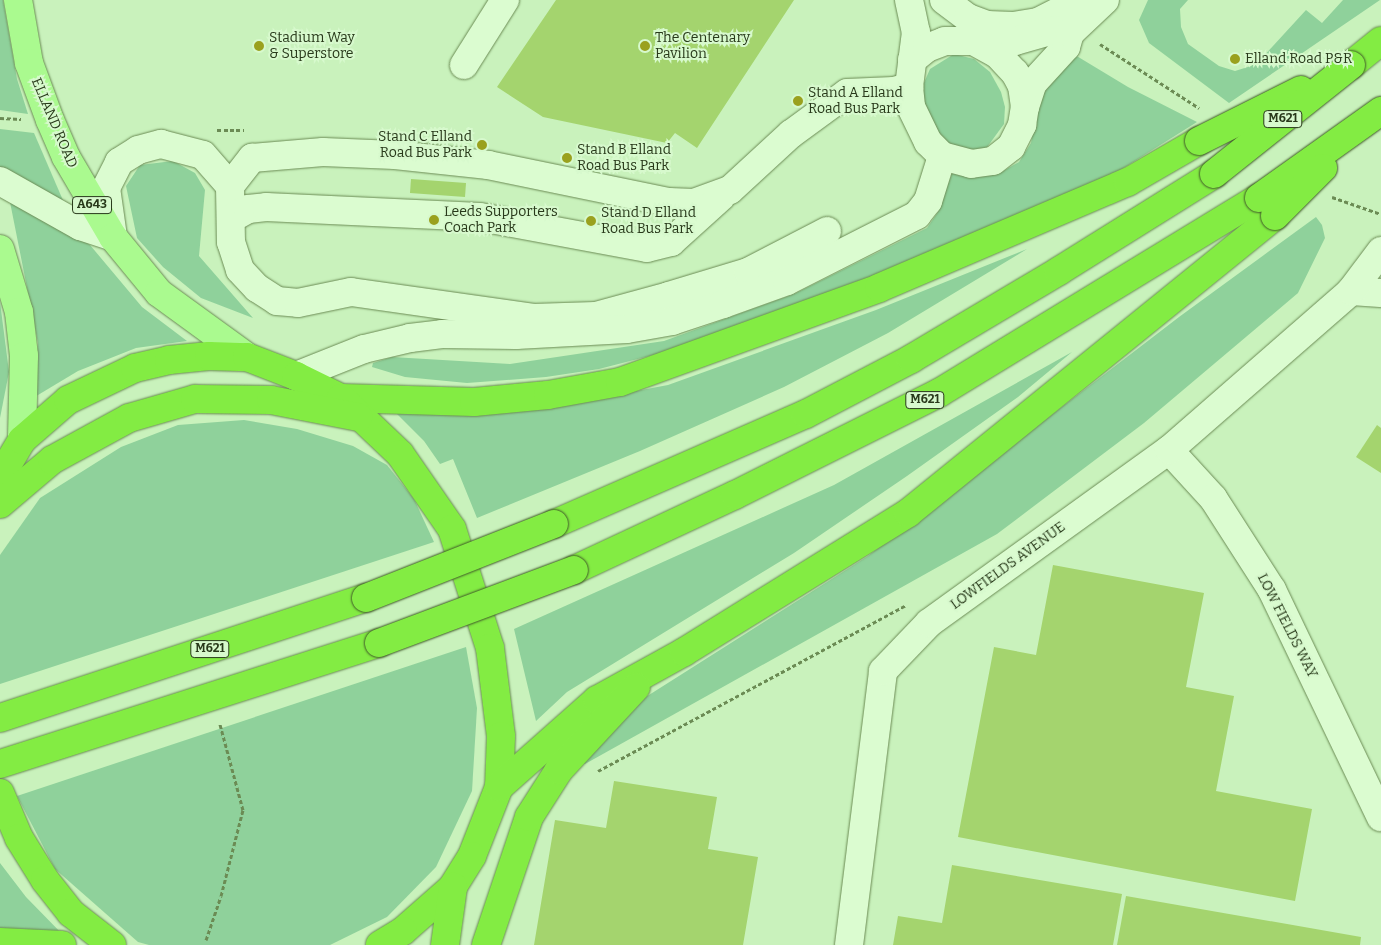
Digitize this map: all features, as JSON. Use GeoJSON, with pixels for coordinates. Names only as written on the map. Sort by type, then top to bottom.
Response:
{"type":"FeatureCollection","features":[{"type":"Feature","properties":{"kind":"highway","name":"M621"},"geometry":{"type":"LineString","coordinates":[[0,718],[366,598],[554,524],[806,414],[911,359],[1060,271],[1214,174],[1381,41]]}},
{"type":"Feature","properties":{"kind":"highway"},"geometry":{"type":"LineString","coordinates":[[341,398],[474,402],[548,395],[620,382],[879,288],[1128,182],[1199,141],[1351,65]]}},
{"type":"Feature","properties":{"kind":"highway"},"geometry":{"type":"LineString","coordinates":[[498,787],[597,700],[652,669],[908,513],[1381,111]]}},
{"type":"Feature","properties":{"kind":"highway","name":"M621"},"geometry":{"type":"LineString","coordinates":[[0,764],[379,644],[574,570],[840,444],[939,392],[1267,207]]}},
{"type":"Feature","properties":{"kind":"highway"},"geometry":{"type":"LineString","coordinates":[[0,477],[22,440],[68,400],[100,382],[135,368],[201,357],[247,357],[296,376],[341,398],[400,454],[452,529],[490,648],[501,736],[498,787],[475,848],[453,887],[404,932],[380,945]]}},
{"type":"Feature","properties":{"kind":"highway"},"geometry":{"type":"LineString","coordinates":[[0,504],[60,455],[129,418],[195,399],[271,400],[362,418]]}},
{"type":"Feature","properties":{"kind":"highway"},"geometry":{"type":"LineString","coordinates":[[486,945],[529,817],[559,770],[652,669]]}},
{"type":"Feature","properties":{"kind":"highway"},"geometry":{"type":"LineString","coordinates":[[0,793],[19,838],[45,880],[71,913],[112,945]]}},
{"type":"Feature","properties":{"kind":"highway"},"geometry":{"type":"LineString","coordinates":[[446,945],[453,887]]}},
{"type":"Feature","properties":{"kind":"highway"},"geometry":{"type":"LineString","coordinates":[[0,942],[62,945]]}},
{"type":"Feature","properties":{"kind":"main road","name":"ELLAND ROAD"},"geometry":{"type":"LineString","coordinates":[[18,0],[30,63],[50,120],[66,157],[113,237],[158,293],[247,357]]}},
{"type":"Feature","properties":{"kind":"main road"},"geometry":{"type":"LineString","coordinates":[[0,250],[20,312],[24,356],[22,440]]}},
{"type":"Feature","properties":{"kind":"street"},"geometry":{"type":"LineString","coordinates":[[464,65],[505,0]]}},
{"type":"Feature","properties":{"kind":"street"},"geometry":{"type":"LineString","coordinates":[[909,0],[916,32],[911,74],[911,107],[918,124],[942,156],[971,164],[993,161],[1011,147],[1022,125],[1024,107],[1022,86],[1015,73],[997,54],[968,39],[956,20],[936,0]]}},
{"type":"Feature","properties":{"kind":"street"},"geometry":{"type":"LineString","coordinates":[[918,0],[924,32],[927,33],[945,20],[927,0]]}},
{"type":"Feature","properties":{"kind":"street"},"geometry":{"type":"LineString","coordinates":[[944,0],[968,18],[987,25],[1013,26],[1038,22],[1082,0]]}},
{"type":"Feature","properties":{"kind":"street"},"geometry":{"type":"LineString","coordinates":[[1024,107],[1033,83],[1066,47],[1073,31],[1105,0]]}},
{"type":"Feature","properties":{"kind":"street"},"geometry":{"type":"LineString","coordinates":[[232,218],[248,208],[266,207],[480,217],[647,248],[672,242],[791,134],[847,93],[894,91],[911,74],[927,48],[945,41],[968,39],[1015,41],[1054,30],[1073,31]]}},
{"type":"Feature","properties":{"kind":"street"},"geometry":{"type":"LineString","coordinates":[[0,181],[80,226],[113,237],[106,188],[119,162],[138,150],[161,144],[203,155],[230,186],[231,242],[240,270],[257,288],[277,301],[298,303],[351,292],[533,318],[596,316],[748,272],[827,231]]}},
{"type":"Feature","properties":{"kind":"street"},"geometry":{"type":"LineString","coordinates":[[230,186],[252,158],[323,152],[395,155],[488,165],[681,204],[694,202],[730,190]]}},
{"type":"Feature","properties":{"kind":"street"},"geometry":{"type":"LineString","coordinates":[[296,376],[382,343],[442,334],[516,335],[627,330],[672,321],[723,304],[787,281],[917,215],[928,201],[942,156]]}},
{"type":"Feature","properties":{"kind":"street","name":"LOWFIELDS AVENUE"},"geometry":{"type":"LineString","coordinates":[[849,945],[883,671],[929,623],[1169,450],[1351,291],[1381,251]]}},
{"type":"Feature","properties":{"kind":"street"},"geometry":{"type":"LineString","coordinates":[[1351,291],[1381,293]]}},
{"type":"Feature","properties":{"kind":"street"},"geometry":{"type":"LineString","coordinates":[[382,343],[396,328],[399,316],[391,299]]}},
{"type":"Feature","properties":{"kind":"street","name":"LOW FIELDS WAY"},"geometry":{"type":"LineString","coordinates":[[1169,450],[1213,498],[1272,590],[1381,817]]}},
{"type":"Feature","properties":{"kind":"path"},"geometry":{"type":"LineString","coordinates":[[1073,31],[1206,112]]}},
{"type":"Feature","properties":{"kind":"path"},"geometry":{"type":"LineString","coordinates":[[1331,197],[1381,214]]}},
{"type":"Feature","properties":{"kind":"path"},"geometry":{"type":"LineString","coordinates":[[595,772],[904,606],[929,623]]}},
{"type":"Feature","properties":{"kind":"path"},"geometry":{"type":"LineString","coordinates":[[206,940],[221,896],[243,810],[213,696]]}},
{"type":"Feature","properties":{"kind":"green space"},"geometry":{"type":"Polygon","coordinates":[[[0,0],[3,0],[17,79],[28,114],[0,110],[0,0]]]}},
{"type":"Feature","properties":{"kind":"green space"},"geometry":{"type":"Polygon","coordinates":[[[1148,0],[1188,0],[1180,9],[1181,27],[1188,44],[1219,66],[1235,71],[1251,66],[1262,58],[1306,10],[1322,23],[1343,0],[1380,0],[1229,103],[1149,43],[1139,20],[1148,0]]]}},
{"type":"Feature","properties":{"kind":"green space"},"geometry":{"type":"Polygon","coordinates":[[[954,54],[974,59],[990,72],[1001,92],[1005,107],[1004,124],[985,150],[966,151],[949,145],[932,126],[923,101],[923,85],[930,69],[954,54]]]}},
{"type":"Feature","properties":{"kind":"green space"},"geometry":{"type":"Polygon","coordinates":[[[1075,55],[1128,87],[1197,122],[1122,169],[909,266],[665,352],[599,369],[546,377],[467,383],[405,377],[372,367],[373,363],[392,357],[510,364],[664,341],[794,294],[927,228],[938,212],[952,173],[976,177],[998,174],[1019,162],[1031,143],[1038,103],[1055,73],[1075,55]]]}},
{"type":"Feature","properties":{"kind":"green space"},"geometry":{"type":"Polygon","coordinates":[[[0,129],[34,133],[65,205],[0,169],[0,129]]]}},
{"type":"Feature","properties":{"kind":"green space"},"geometry":{"type":"Polygon","coordinates":[[[173,161],[195,173],[205,190],[199,256],[253,318],[201,298],[163,267],[137,238],[126,186],[140,165],[173,161]]]}},
{"type":"Feature","properties":{"kind":"green space"},"geometry":{"type":"Polygon","coordinates":[[[9,197],[49,217],[90,245],[142,307],[187,341],[136,348],[78,371],[33,398],[38,343],[9,197]]]}},
{"type":"Feature","properties":{"kind":"green space"},"geometry":{"type":"Polygon","coordinates":[[[1316,217],[1322,225],[1325,238],[1298,293],[1144,423],[997,534],[585,764],[569,761],[619,714],[868,556],[1179,317],[1316,217]]]}},
{"type":"Feature","properties":{"kind":"green space"},"geometry":{"type":"Polygon","coordinates":[[[1027,249],[888,333],[784,387],[640,451],[477,518],[453,459],[440,464],[424,441],[391,408],[535,410],[668,385],[876,310],[1027,249]]]}},
{"type":"Feature","properties":{"kind":"green space"},"geometry":{"type":"Polygon","coordinates":[[[0,302],[9,372],[0,418],[0,302]]]}},
{"type":"Feature","properties":{"kind":"green space"},"geometry":{"type":"Polygon","coordinates":[[[1072,352],[1018,397],[907,476],[794,553],[567,692],[536,721],[514,629],[834,485],[1072,352]]]}},
{"type":"Feature","properties":{"kind":"green space"},"geometry":{"type":"Polygon","coordinates":[[[244,420],[297,429],[353,446],[387,465],[414,499],[434,542],[0,684],[0,555],[40,498],[121,447],[178,425],[244,420]]]}},
{"type":"Feature","properties":{"kind":"green space"},"geometry":{"type":"Polygon","coordinates":[[[466,647],[477,708],[472,791],[436,867],[387,917],[330,945],[149,945],[138,942],[55,869],[17,796],[466,647]]]}},
{"type":"Feature","properties":{"kind":"green space"},"geometry":{"type":"Polygon","coordinates":[[[0,863],[26,897],[68,940],[0,931],[0,863]]]}},
{"type":"Feature","properties":{"kind":"building","name":"The Centenary Pavilion"},"geometry":{"type":"Polygon","coordinates":[[[556,0],[794,0],[697,148],[675,133],[667,143],[543,117],[497,87],[556,0]]]}},
{"type":"Feature","properties":{"kind":"building"},"geometry":{"type":"Polygon","coordinates":[[[411,179],[466,183],[465,197],[410,193],[411,179]]]}},
{"type":"Feature","properties":{"kind":"building"},"geometry":{"type":"Polygon","coordinates":[[[1377,425],[1381,428],[1381,473],[1356,457],[1377,425]]]}},
{"type":"Feature","properties":{"kind":"building"},"geometry":{"type":"Polygon","coordinates":[[[1053,565],[1204,593],[1186,687],[1234,696],[1216,791],[1312,809],[1295,901],[958,837],[994,647],[1036,655],[1053,565]]]}},
{"type":"Feature","properties":{"kind":"building"},"geometry":{"type":"Polygon","coordinates":[[[614,781],[717,797],[708,849],[758,857],[743,945],[534,945],[555,820],[606,828],[614,781]]]}},
{"type":"Feature","properties":{"kind":"building"},"geometry":{"type":"Polygon","coordinates":[[[952,865],[1122,894],[1113,945],[893,945],[898,916],[942,923],[952,865]]]}},
{"type":"Feature","properties":{"kind":"building"},"geometry":{"type":"Polygon","coordinates":[[[1126,896],[1361,937],[1360,945],[1117,945],[1126,896]]]}},
{"type":"Feature","properties":{"kind":"place","name":"Stadium Way & Superstore"},"geometry":{"type":"Point","coordinates":[259,46]}},
{"type":"Feature","properties":{"kind":"place","name":"The Centenary Pavilion"},"geometry":{"type":"Point","coordinates":[645,46]}},
{"type":"Feature","properties":{"kind":"place","name":"Elland Road P&R"},"geometry":{"type":"Point","coordinates":[1235,59]}},
{"type":"Feature","properties":{"kind":"place","name":"Stand A Elland Road Bus Park"},"geometry":{"type":"Point","coordinates":[798,101]}},
{"type":"Feature","properties":{"kind":"place","name":"Stand C Elland Road Bus Park"},"geometry":{"type":"Point","coordinates":[482,145]}},
{"type":"Feature","properties":{"kind":"place","name":"Stand B Elland Road Bus Park"},"geometry":{"type":"Point","coordinates":[567,158]}},
{"type":"Feature","properties":{"kind":"place","name":"Leeds Supporters Coach Park"},"geometry":{"type":"Point","coordinates":[434,220]}},
{"type":"Feature","properties":{"kind":"place","name":"Stand D Elland Road Bus Park"},"geometry":{"type":"Point","coordinates":[591,221]}}]}
